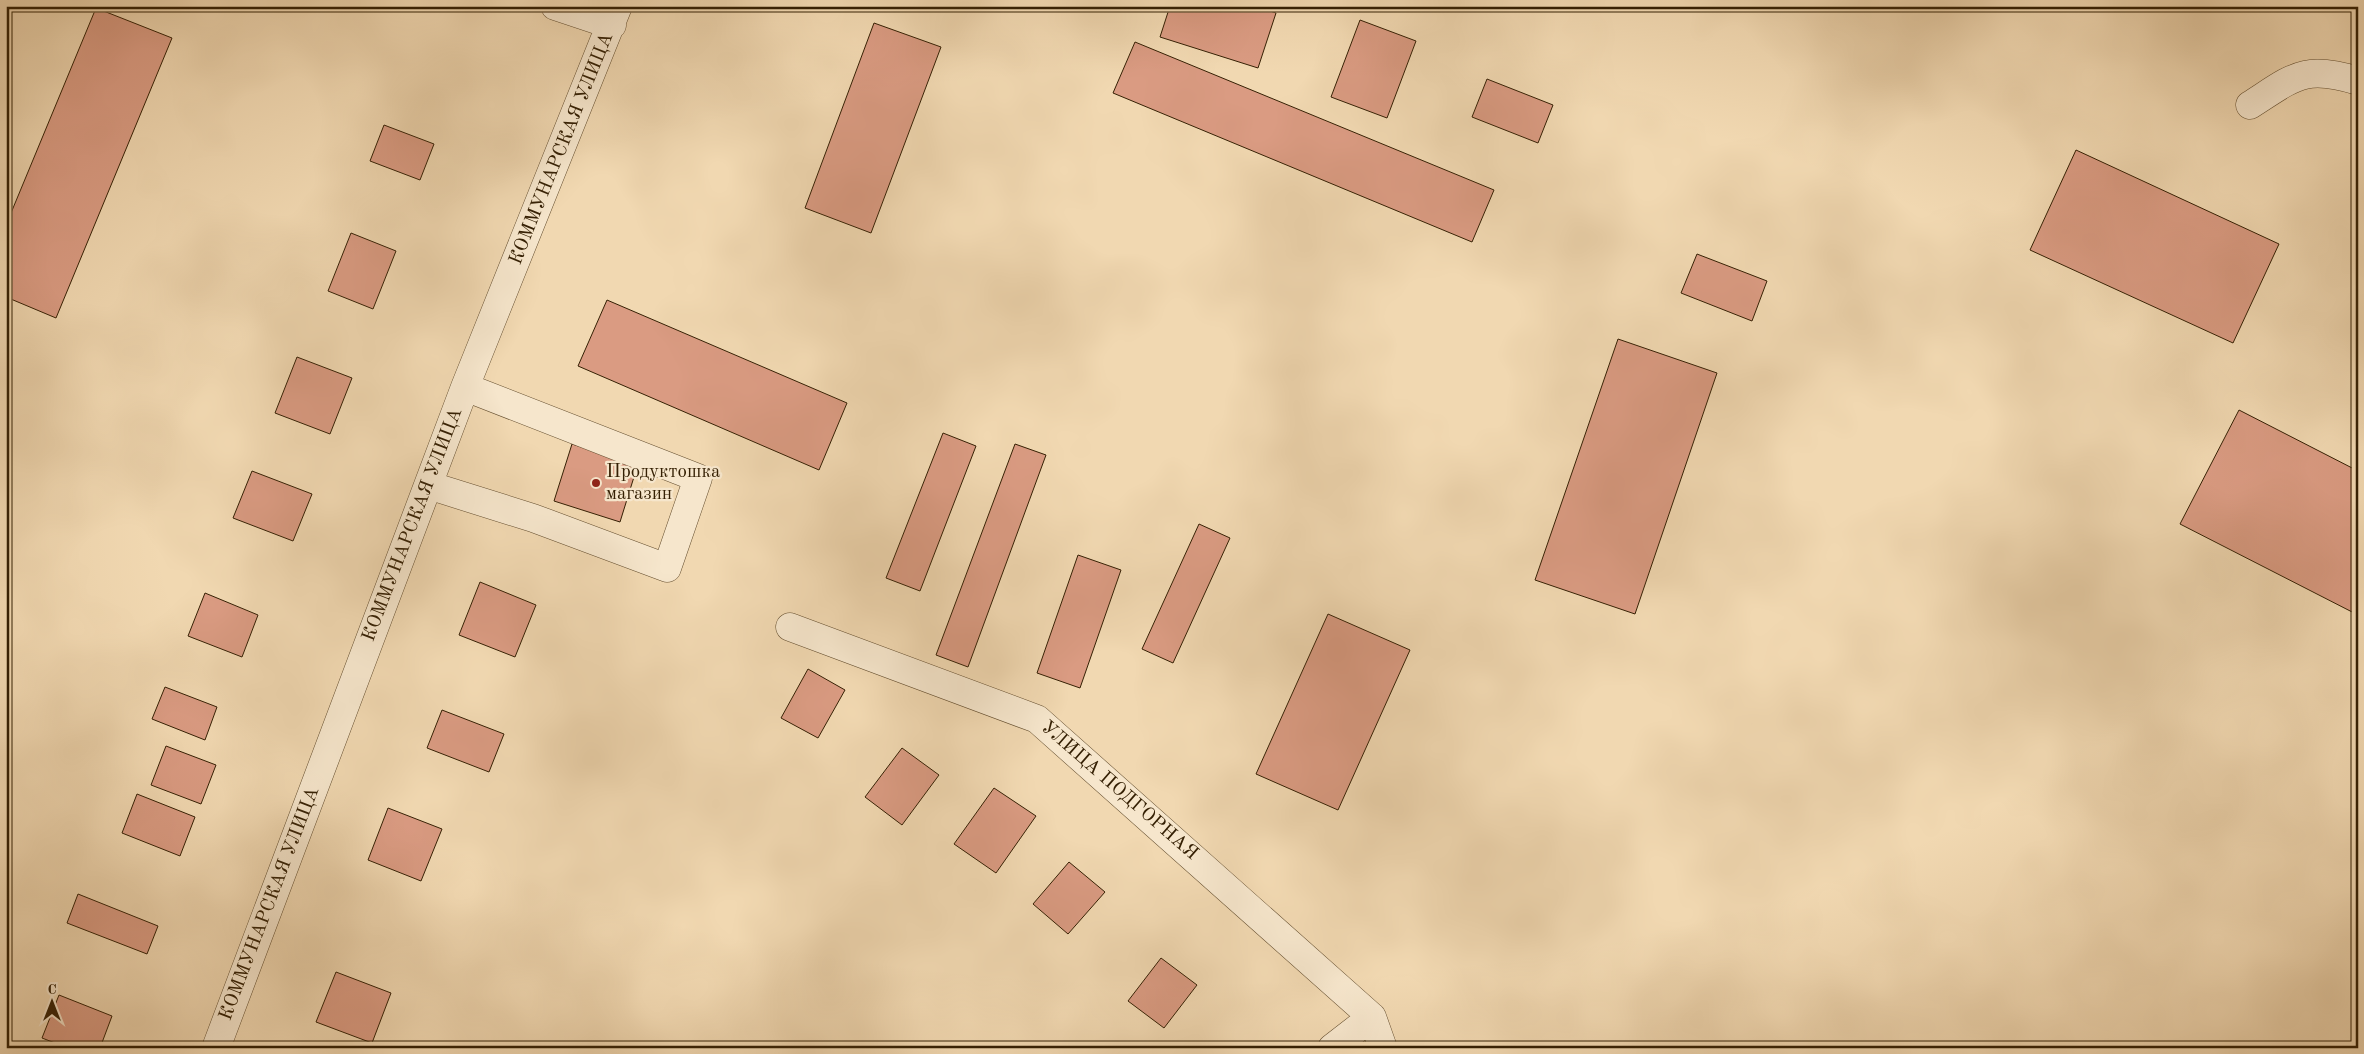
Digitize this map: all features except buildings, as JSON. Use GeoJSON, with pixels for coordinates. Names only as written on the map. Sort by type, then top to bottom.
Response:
{"type":"FeatureCollection","features":[{"type":"Feature","properties":{"kind":"street"},"geometry":{"type":"LineString","coordinates":[[555,6],[615,16]]}},
{"type":"Feature","properties":{"kind":"street","name":"КОММУНАРСКАЯ УЛИЦА"},"geometry":{"type":"LineString","coordinates":[[216,1048],[465,387],[615,16]]}},
{"type":"Feature","properties":{"kind":"street"},"geometry":{"type":"LineString","coordinates":[[2250,105],[2298,75],[2316,72],[2340,75],[2358,81]]}},
{"type":"Feature","properties":{"kind":"street"},"geometry":{"type":"LineString","coordinates":[[428,485],[533,518],[667,568],[698,478],[465,387]]}},
{"type":"Feature","properties":{"kind":"street","name":"УЛИЦА ПОДГОРНАЯ"},"geometry":{"type":"LineString","coordinates":[[790,628],[1037,719],[1372,1016],[1383,1048]]}},
{"type":"Feature","properties":{"kind":"street"},"geometry":{"type":"LineString","coordinates":[[1332,1048],[1372,1016]]}},
{"type":"Feature","properties":{"kind":"place","name":"Продуктошка магазин"},"geometry":{"type":"Point","coordinates":[596,483]}}]}
